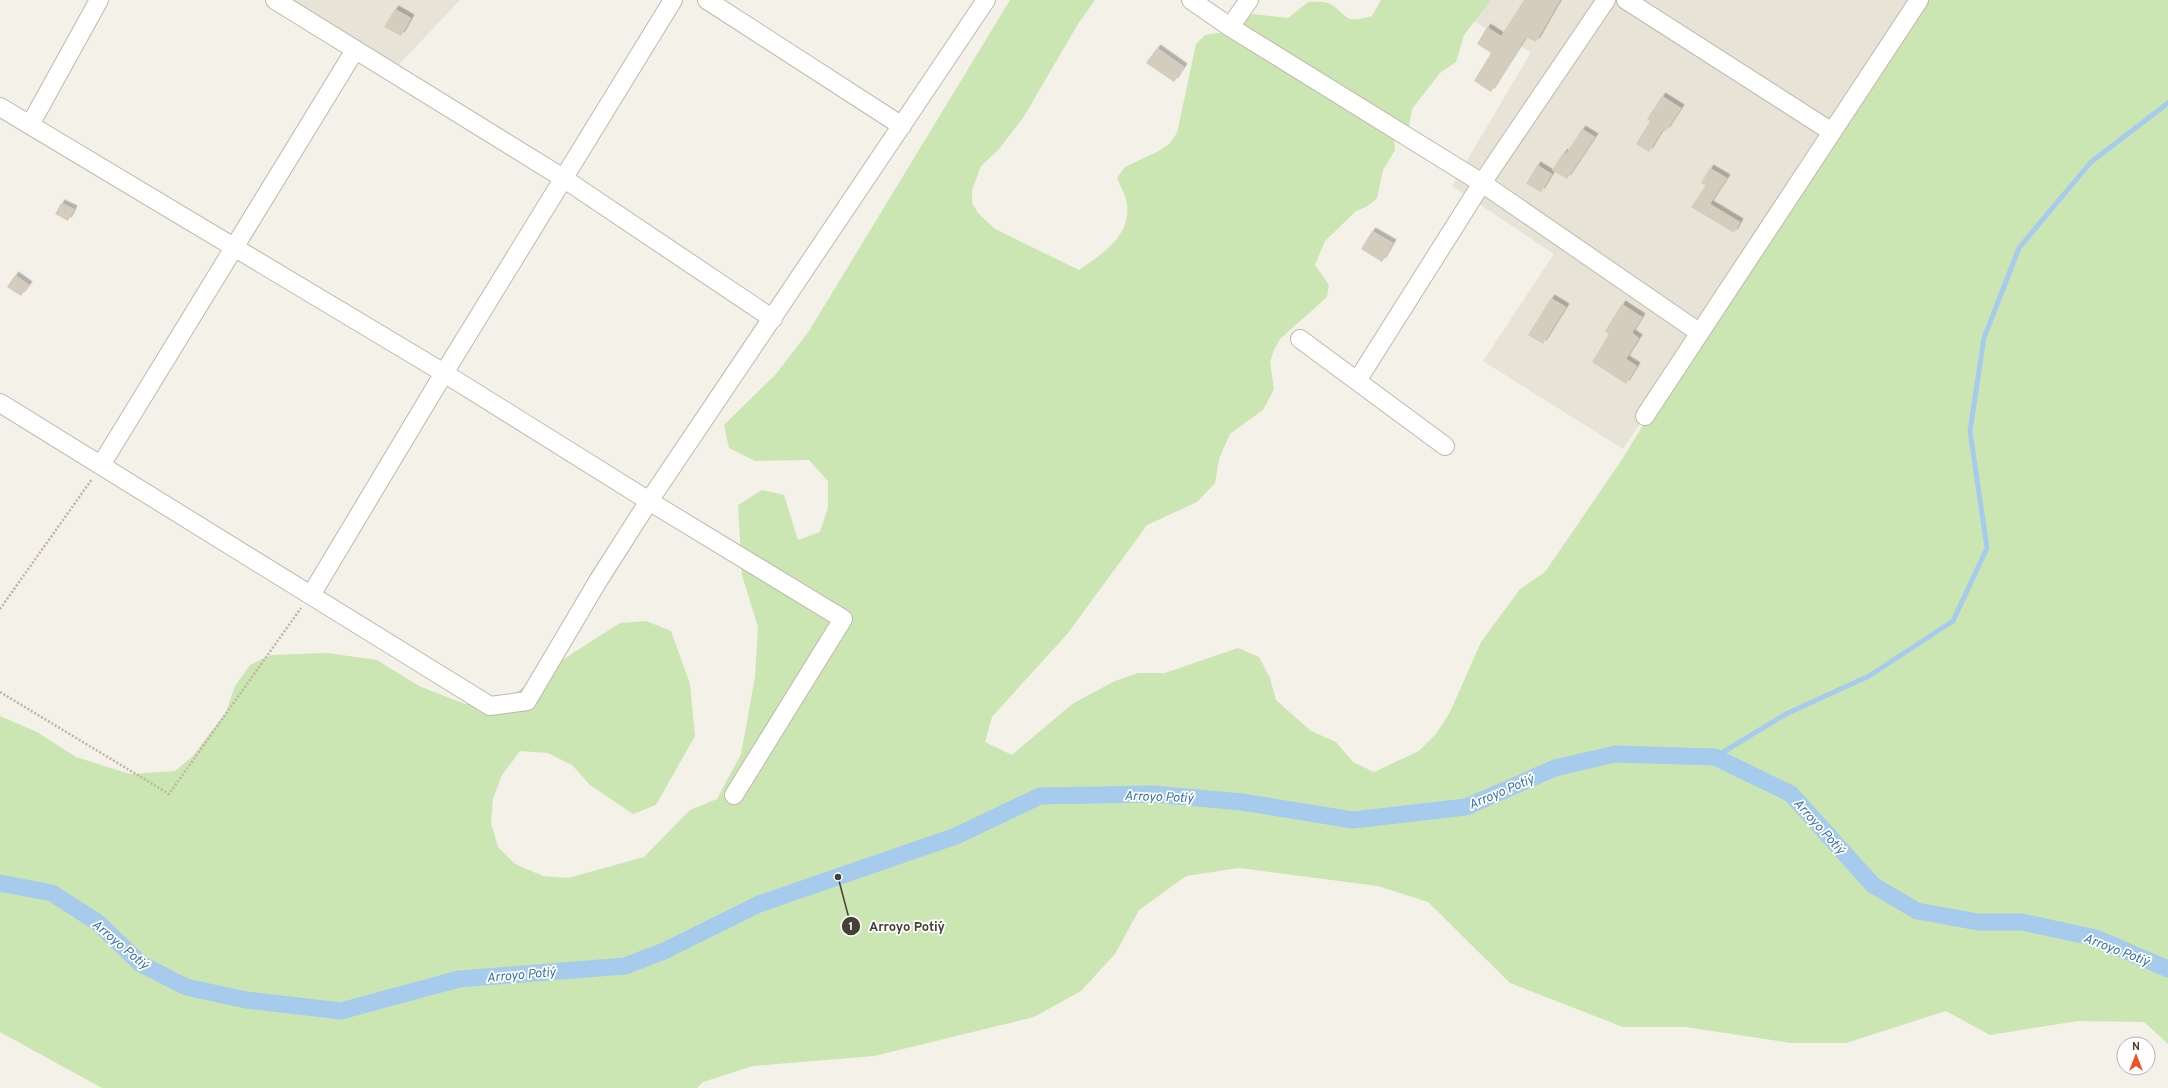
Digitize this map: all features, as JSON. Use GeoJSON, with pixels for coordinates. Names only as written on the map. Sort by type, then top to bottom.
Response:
{"type":"FeatureCollection","features":[{"type":"Feature","properties":{"kind":"street"},"geometry":{"type":"LineString","coordinates":[[30,125],[99,0]]}},
{"type":"Feature","properties":{"kind":"street"},"geometry":{"type":"LineString","coordinates":[[275,0],[563,178],[773,319]]}},
{"type":"Feature","properties":{"kind":"street"},"geometry":{"type":"LineString","coordinates":[[311,595],[444,373],[673,0]]}},
{"type":"Feature","properties":{"kind":"street"},"geometry":{"type":"LineString","coordinates":[[707,0],[902,126]]}},
{"type":"Feature","properties":{"kind":"street"},"geometry":{"type":"LineString","coordinates":[[0,403],[490,706],[527,702],[598,581],[649,501],[773,319],[986,0]]}},
{"type":"Feature","properties":{"kind":"street"},"geometry":{"type":"LineString","coordinates":[[1191,0],[1230,27],[1482,183],[1700,333]]}},
{"type":"Feature","properties":{"kind":"street"},"geometry":{"type":"LineString","coordinates":[[1230,27],[1249,0]]}},
{"type":"Feature","properties":{"kind":"street"},"geometry":{"type":"LineString","coordinates":[[1357,381],[1482,183],[1606,0]]}},
{"type":"Feature","properties":{"kind":"street"},"geometry":{"type":"LineString","coordinates":[[1626,0],[1832,132]]}},
{"type":"Feature","properties":{"kind":"street"},"geometry":{"type":"LineString","coordinates":[[1645,416],[1919,0]]}},
{"type":"Feature","properties":{"kind":"street"},"geometry":{"type":"LineString","coordinates":[[101,465],[355,50]]}},
{"type":"Feature","properties":{"kind":"street"},"geometry":{"type":"LineString","coordinates":[[0,107],[444,373],[649,501],[843,619],[734,795]]}},
{"type":"Feature","properties":{"kind":"street"},"geometry":{"type":"LineString","coordinates":[[1300,339],[1444,446]]}},
{"type":"Feature","properties":{"kind":"path"},"geometry":{"type":"LineString","coordinates":[[0,609],[101,465]]}},
{"type":"Feature","properties":{"kind":"path"},"geometry":{"type":"LineString","coordinates":[[0,692],[169,794],[311,595]]}},
{"type":"Feature","properties":{"kind":"shaded area"},"geometry":{"type":"Polygon","coordinates":[[[274,0],[460,0],[388,76],[274,0]]]}},
{"type":"Feature","properties":{"kind":"shaded area"},"geometry":{"type":"Polygon","coordinates":[[[1486,0],[1923,0],[1623,449],[1483,361],[1554,254],[1452,186],[1531,52],[1473,21],[1486,0]]]}},
{"type":"Feature","properties":{"kind":"green space"},"geometry":{"type":"Polygon","coordinates":[[[1010,0],[1095,0],[1078,24],[1023,118],[999,149],[981,166],[972,190],[972,203],[978,213],[995,229],[1079,270],[1105,251],[1120,235],[1124,226],[1127,215],[1127,204],[1117,178],[1125,167],[1157,152],[1169,144],[1177,133],[1196,44],[1205,35],[1232,31],[1252,14],[1288,18],[1308,2],[1328,3],[1348,18],[1356,19],[1372,16],[1381,0],[1491,0],[1464,35],[1456,62],[1440,73],[1412,109],[1409,126],[1394,137],[1395,150],[1383,170],[1377,198],[1368,206],[1356,211],[1325,241],[1315,265],[1329,285],[1327,297],[1280,339],[1270,362],[1274,389],[1263,410],[1230,434],[1219,459],[1215,483],[1197,502],[1147,525],[1068,633],[992,717],[985,742],[1012,755],[1072,704],[1115,681],[1138,673],[1165,673],[1238,648],[1259,657],[1270,678],[1276,700],[1311,731],[1336,742],[1353,762],[1374,772],[1419,751],[1436,734],[1450,712],[1481,642],[1520,589],[1545,572],[1621,461],[1696,339],[1923,0],[2168,0],[2168,1044],[2144,1022],[2078,1021],[1990,1035],[1946,1011],[1846,1043],[1791,1043],[1685,1027],[1623,1027],[1510,983],[1428,902],[1378,886],[1239,868],[1186,876],[1139,910],[1115,954],[1081,991],[1034,1017],[874,1056],[753,1066],[703,1082],[697,1088],[102,1088],[0,1032],[0,716],[37,732],[76,757],[130,774],[175,771],[193,756],[226,712],[235,686],[250,665],[271,655],[327,653],[377,660],[419,686],[465,704],[494,702],[515,693],[620,623],[646,621],[671,631],[690,684],[695,736],[656,805],[633,814],[590,785],[572,765],[548,753],[520,751],[502,775],[493,799],[491,823],[498,847],[515,864],[543,876],[568,878],[644,857],[690,810],[717,799],[741,754],[755,677],[758,627],[742,575],[738,505],[762,490],[784,495],[798,540],[820,532],[828,507],[828,481],[809,460],[755,461],[729,448],[724,425],[776,374],[809,331],[1010,0]]]}},
{"type":"Feature","properties":{"kind":"building"},"geometry":{"type":"Polygon","coordinates":[[[1524,0],[1560,0],[1536,42],[1526,37],[1491,92],[1474,81],[1491,53],[1477,44],[1487,27],[1501,36],[1524,0]]]}},
{"type":"Feature","properties":{"kind":"building"},"geometry":{"type":"Polygon","coordinates":[[[395,9],[411,18],[401,36],[384,27],[395,9]]]}},
{"type":"Feature","properties":{"kind":"building"},"geometry":{"type":"Polygon","coordinates":[[[1157,48],[1184,67],[1174,82],[1146,63],[1157,48]]]}},
{"type":"Feature","properties":{"kind":"building"},"geometry":{"type":"Polygon","coordinates":[[[1662,96],[1681,108],[1666,131],[1663,129],[1649,152],[1636,144],[1650,121],[1647,119],[1662,96]]]}},
{"type":"Feature","properties":{"kind":"building"},"geometry":{"type":"Polygon","coordinates":[[[1582,129],[1595,137],[1567,179],[1552,170],[1564,152],[1566,154],[1582,129]]]}},
{"type":"Feature","properties":{"kind":"building"},"geometry":{"type":"Polygon","coordinates":[[[1537,165],[1552,174],[1541,192],[1526,184],[1537,165]]]}},
{"type":"Feature","properties":{"kind":"building"},"geometry":{"type":"Polygon","coordinates":[[[1710,168],[1727,178],[1710,204],[1740,222],[1734,233],[1691,207],[1706,185],[1701,183],[1710,168]]]}},
{"type":"Feature","properties":{"kind":"building"},"geometry":{"type":"Polygon","coordinates":[[[61,203],[74,209],[68,221],[55,214],[61,203]]]}},
{"type":"Feature","properties":{"kind":"building"},"geometry":{"type":"Polygon","coordinates":[[[1372,231],[1393,243],[1382,262],[1361,249],[1372,231]]]}},
{"type":"Feature","properties":{"kind":"building"},"geometry":{"type":"Polygon","coordinates":[[[15,275],[29,285],[21,296],[7,287],[15,275]]]}},
{"type":"Feature","properties":{"kind":"building"},"geometry":{"type":"Polygon","coordinates":[[[1551,298],[1566,307],[1543,344],[1528,335],[1551,298]]]}},
{"type":"Feature","properties":{"kind":"building"},"geometry":{"type":"Polygon","coordinates":[[[1622,304],[1642,317],[1632,333],[1639,338],[1626,359],[1637,366],[1626,384],[1592,362],[1609,334],[1605,331],[1622,304]]]}},
{"type":"Feature","properties":{"kind":"waterway"},"geometry":{"type":"LineString","coordinates":[[1715,757],[1786,714],[1869,676],[1953,621],[1987,548],[1970,431],[1984,338],[2019,248],[2091,162],[2168,103]]}},
{"type":"Feature","properties":{"kind":"waterway","name":"Arroyo Poti´y"},"geometry":{"type":"LineString","coordinates":[[0,883],[52,893],[97,922],[141,964],[186,987],[246,1000],[341,1011],[459,979],[625,966],[664,951],[759,904],[956,836],[1040,796],[1153,794],[1242,802],[1353,820],[1466,807],[1555,768],[1615,754],[1715,757],[1791,794],[1873,885],[1917,911],[1978,922],[2022,922],[2096,938],[2168,969]]}},
{"type":"Feature","properties":{"kind":"place","name":"Arroyo Poti´y"},"geometry":{"type":"Point","coordinates":[838,877]}}]}
